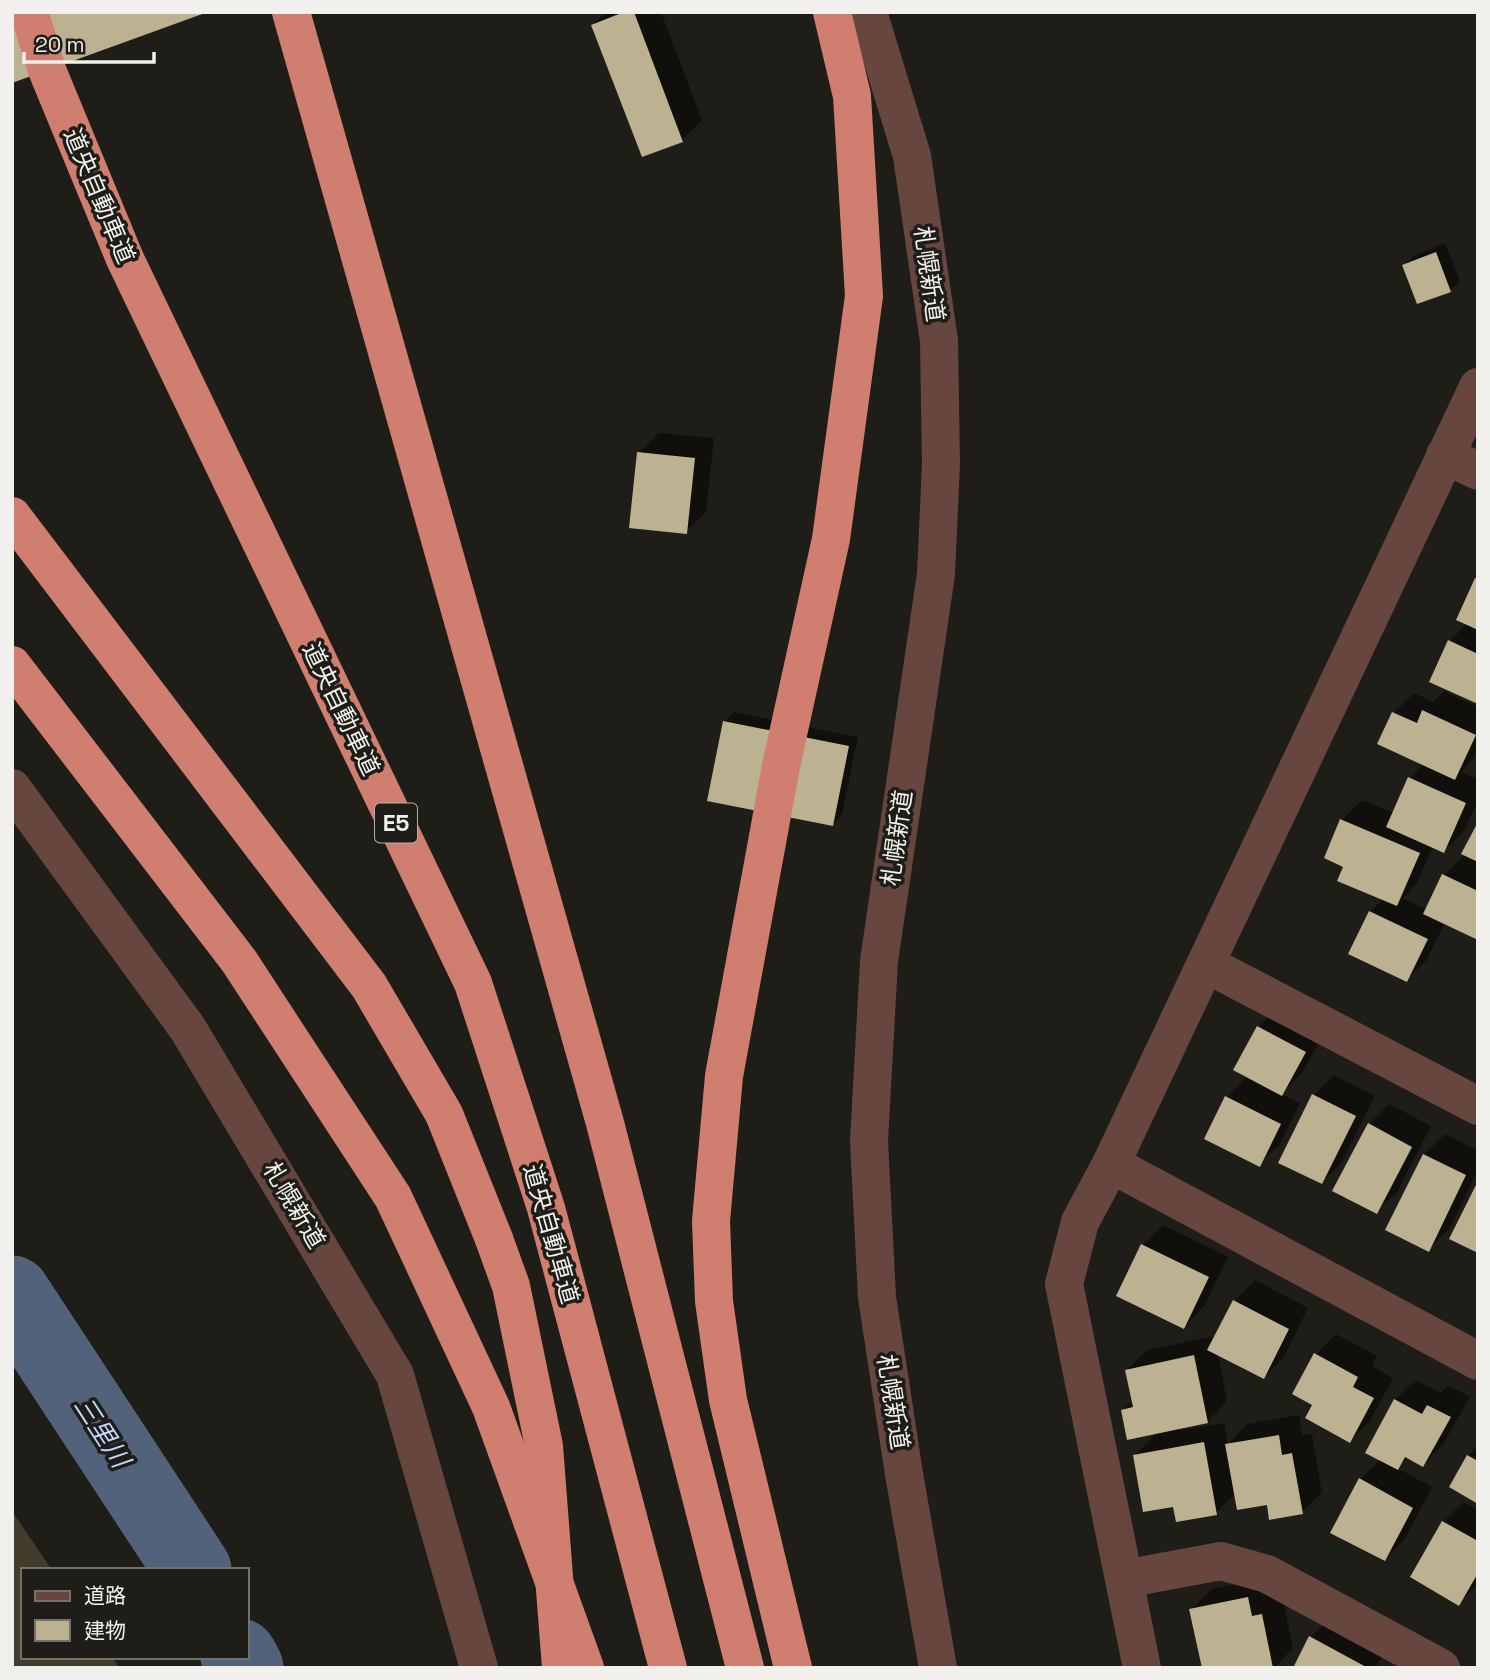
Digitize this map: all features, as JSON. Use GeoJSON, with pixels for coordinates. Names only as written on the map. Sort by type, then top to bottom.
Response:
{"type":"FeatureCollection","features":[{"type":"Feature","properties":{"kind":"highway","name":"道央自動車道"},"geometry":{"type":"LineString","coordinates":[[29,12],[47,71],[125,259],[473,983],[546,1208],[668,1668]]}},
{"type":"Feature","properties":{"kind":"highway"},"geometry":{"type":"LineString","coordinates":[[291,12],[605,1123],[745,1668]]}},
{"type":"Feature","properties":{"kind":"highway"},"geometry":{"type":"LineString","coordinates":[[793,1668],[728,1400],[714,1301],[712,1221],[724,1076],[781,766],[831,539],[864,296],[852,96],[832,12]]}},
{"type":"Feature","properties":{"kind":"highway"},"geometry":{"type":"LineString","coordinates":[[12,516],[369,986],[444,1114],[511,1286],[544,1446],[561,1668]]}},
{"type":"Feature","properties":{"kind":"highway"},"geometry":{"type":"LineString","coordinates":[[12,665],[239,961],[393,1197],[491,1407],[585,1668]]}},
{"type":"Feature","properties":{"kind":"street","name":"札幌新道"},"geometry":{"type":"LineString","coordinates":[[869,12],[912,156],[939,341],[941,464],[936,574],[879,961],[869,1141],[877,1297],[938,1668]]}},
{"type":"Feature","properties":{"kind":"street"},"geometry":{"type":"LineString","coordinates":[[1142,1668],[1064,1284],[1080,1222],[1111,1164],[1206,964],[1461,463],[1478,387]]}},
{"type":"Feature","properties":{"kind":"street","name":"札幌新道"},"geometry":{"type":"LineString","coordinates":[[12,788],[188,1028],[395,1375],[479,1668]]}},
{"type":"Feature","properties":{"kind":"street"},"geometry":{"type":"LineString","coordinates":[[1206,964],[1475,1098]]}},
{"type":"Feature","properties":{"kind":"street"},"geometry":{"type":"LineString","coordinates":[[1111,1164],[1478,1360]]}},
{"type":"Feature","properties":{"kind":"street"},"geometry":{"type":"LineString","coordinates":[[1124,1579],[1222,1561],[1233,1564],[1267,1574],[1441,1668]]}},
{"type":"Feature","properties":{"kind":"shaded area"},"geometry":{"type":"Polygon","coordinates":[[[12,1511],[51,1568],[21,1568],[21,1659],[113,1659],[119,1668],[12,1668],[12,1511]]]}},
{"type":"Feature","properties":{"kind":"building"},"geometry":{"type":"Polygon","coordinates":[[[36,12],[205,13],[12,83],[12,21],[36,12]]]}},
{"type":"Feature","properties":{"kind":"building"},"geometry":{"type":"Polygon","coordinates":[[[624,12],[634,12],[683,142],[642,157],[591,25],[624,12]]]}},
{"type":"Feature","properties":{"kind":"building"},"geometry":{"type":"Polygon","coordinates":[[[1436,252],[1451,292],[1417,304],[1402,265],[1436,252]]]}},
{"type":"Feature","properties":{"kind":"building"},"geometry":{"type":"Polygon","coordinates":[[[637,452],[695,458],[687,534],[629,528],[637,452]]]}},
{"type":"Feature","properties":{"kind":"building"},"geometry":{"type":"Polygon","coordinates":[[[1475,578],[1478,579],[1478,630],[1456,620],[1475,578]]]}},
{"type":"Feature","properties":{"kind":"building"},"geometry":{"type":"Polygon","coordinates":[[[1448,640],[1478,654],[1478,704],[1429,682],[1448,640]]]}},
{"type":"Feature","properties":{"kind":"building"},"geometry":{"type":"Polygon","coordinates":[[[1422,710],[1476,735],[1455,780],[1377,744],[1392,712],[1417,723],[1422,710]]]}},
{"type":"Feature","properties":{"kind":"building"},"geometry":{"type":"Polygon","coordinates":[[[723,721],[849,746],[833,826],[707,801],[723,721]]]}},
{"type":"Feature","properties":{"kind":"building"},"geometry":{"type":"Polygon","coordinates":[[[1408,777],[1466,803],[1444,853],[1386,827],[1408,777]]]}},
{"type":"Feature","properties":{"kind":"building"},"geometry":{"type":"Polygon","coordinates":[[[1340,819],[1420,853],[1397,906],[1337,881],[1343,867],[1324,858],[1340,819]]]}},
{"type":"Feature","properties":{"kind":"building"},"geometry":{"type":"Polygon","coordinates":[[[1478,822],[1478,862],[1461,854],[1478,822]]]}},
{"type":"Feature","properties":{"kind":"building"},"geometry":{"type":"Polygon","coordinates":[[[1442,874],[1478,891],[1478,940],[1423,914],[1442,874]]]}},
{"type":"Feature","properties":{"kind":"building"},"geometry":{"type":"Polygon","coordinates":[[[1369,911],[1428,939],[1407,982],[1348,954],[1369,911]]]}},
{"type":"Feature","properties":{"kind":"building"},"geometry":{"type":"Polygon","coordinates":[[[1257,1026],[1306,1052],[1282,1096],[1233,1070],[1257,1026]]]}},
{"type":"Feature","properties":{"kind":"building"},"geometry":{"type":"Polygon","coordinates":[[[1312,1094],[1356,1116],[1322,1184],[1278,1163],[1312,1094]]]}},
{"type":"Feature","properties":{"kind":"building"},"geometry":{"type":"Polygon","coordinates":[[[1225,1096],[1281,1124],[1260,1167],[1204,1139],[1225,1096]]]}},
{"type":"Feature","properties":{"kind":"building"},"geometry":{"type":"Polygon","coordinates":[[[1368,1123],[1412,1147],[1377,1214],[1332,1191],[1368,1123]]]}},
{"type":"Feature","properties":{"kind":"building"},"geometry":{"type":"Polygon","coordinates":[[[1423,1154],[1466,1175],[1429,1252],[1385,1230],[1423,1154]]]}},
{"type":"Feature","properties":{"kind":"building"},"geometry":{"type":"Polygon","coordinates":[[[1478,1181],[1478,1253],[1449,1239],[1478,1181]]]}},
{"type":"Feature","properties":{"kind":"building"},"geometry":{"type":"Polygon","coordinates":[[[1141,1244],[1209,1277],[1184,1329],[1116,1296],[1141,1244]]]}},
{"type":"Feature","properties":{"kind":"building"},"geometry":{"type":"Polygon","coordinates":[[[1233,1300],[1289,1329],[1264,1379],[1207,1350],[1233,1300]]]}},
{"type":"Feature","properties":{"kind":"building"},"geometry":{"type":"Polygon","coordinates":[[[1314,1353],[1358,1377],[1353,1387],[1374,1398],[1350,1443],[1305,1418],[1312,1405],[1292,1394],[1314,1353]]]}},
{"type":"Feature","properties":{"kind":"building"},"geometry":{"type":"Polygon","coordinates":[[[1194,1355],[1208,1423],[1127,1440],[1121,1410],[1133,1407],[1125,1370],[1194,1355]]]}},
{"type":"Feature","properties":{"kind":"building"},"geometry":{"type":"Polygon","coordinates":[[[1394,1399],[1422,1414],[1427,1405],[1451,1417],[1423,1467],[1405,1457],[1398,1470],[1365,1453],[1394,1399]]]}},
{"type":"Feature","properties":{"kind":"building"},"geometry":{"type":"Polygon","coordinates":[[[1279,1435],[1282,1455],[1292,1453],[1303,1514],[1269,1520],[1267,1505],[1237,1510],[1225,1444],[1279,1435]]]}},
{"type":"Feature","properties":{"kind":"building"},"geometry":{"type":"Polygon","coordinates":[[[1204,1442],[1217,1515],[1176,1522],[1173,1507],[1143,1512],[1133,1455],[1204,1442]]]}},
{"type":"Feature","properties":{"kind":"building"},"geometry":{"type":"Polygon","coordinates":[[[1467,1455],[1478,1461],[1478,1504],[1449,1487],[1467,1455]]]}},
{"type":"Feature","properties":{"kind":"building"},"geometry":{"type":"Polygon","coordinates":[[[1359,1478],[1413,1508],[1385,1561],[1330,1533],[1359,1478]]]}},
{"type":"Feature","properties":{"kind":"building"},"geometry":{"type":"Polygon","coordinates":[[[1442,1521],[1478,1541],[1478,1573],[1459,1606],[1410,1577],[1442,1521]]]}},
{"type":"Feature","properties":{"kind":"building"},"geometry":{"type":"Polygon","coordinates":[[[1248,1597],[1252,1616],[1262,1614],[1273,1668],[1202,1668],[1189,1609],[1248,1597]]]}},
{"type":"Feature","properties":{"kind":"building"},"geometry":{"type":"Polygon","coordinates":[[[1309,1636],[1368,1668],[1293,1668],[1309,1636]]]}},
{"type":"Feature","properties":{"kind":"waterway","name":"三里川"},"geometry":{"type":"LineString","coordinates":[[12,1294],[192,1568]]}},
{"type":"Feature","properties":{"kind":"waterway","name":"三里川"},"geometry":{"type":"LineString","coordinates":[[240,1659],[245,1668]]}}]}
